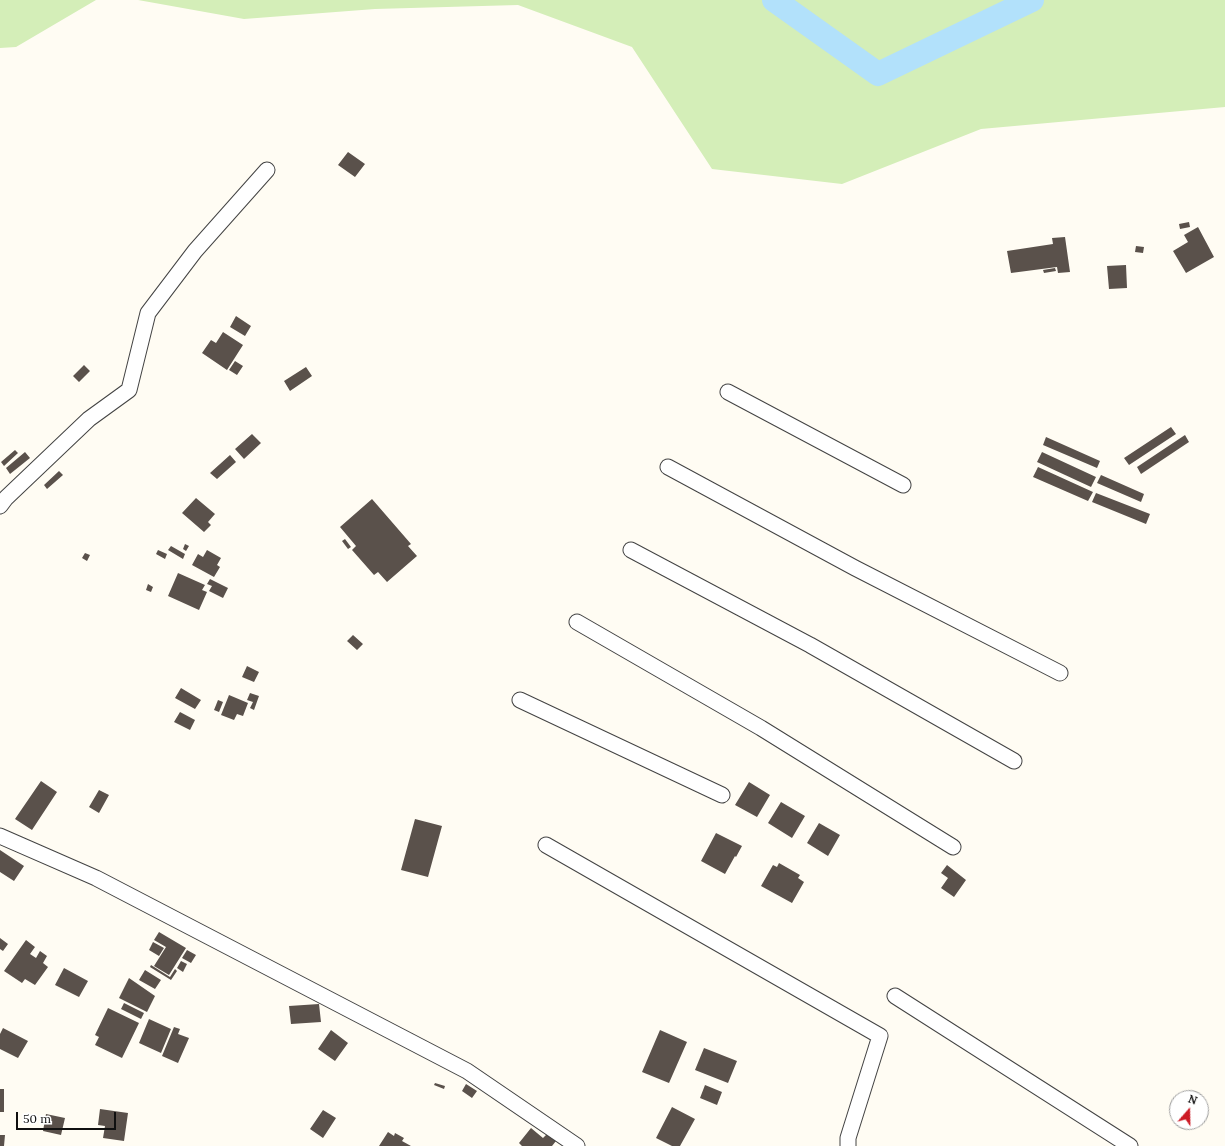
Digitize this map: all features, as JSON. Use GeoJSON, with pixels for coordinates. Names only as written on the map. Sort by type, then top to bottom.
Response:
{"type":"FeatureCollection","features":[{"type":"Feature","properties":{"kind":"street"},"geometry":{"type":"LineString","coordinates":[[0,506],[6,498],[89,419],[129,390],[148,313],[195,251],[267,170]]}},
{"type":"Feature","properties":{"kind":"street"},"geometry":{"type":"LineString","coordinates":[[728,392],[903,485]]}},
{"type":"Feature","properties":{"kind":"street"},"geometry":{"type":"LineString","coordinates":[[668,467],[855,568],[1060,674]]}},
{"type":"Feature","properties":{"kind":"street"},"geometry":{"type":"LineString","coordinates":[[631,550],[810,645],[1014,761]]}},
{"type":"Feature","properties":{"kind":"street"},"geometry":{"type":"LineString","coordinates":[[577,622],[761,728],[953,847]]}},
{"type":"Feature","properties":{"kind":"street"},"geometry":{"type":"LineString","coordinates":[[520,700],[722,796]]}},
{"type":"Feature","properties":{"kind":"street"},"geometry":{"type":"LineString","coordinates":[[0,836],[96,878],[467,1071],[577,1146]]}},
{"type":"Feature","properties":{"kind":"street"},"geometry":{"type":"LineString","coordinates":[[546,845],[880,1036],[848,1138],[848,1146]]}},
{"type":"Feature","properties":{"kind":"street"},"geometry":{"type":"LineString","coordinates":[[895,996],[1130,1146]]}},
{"type":"Feature","properties":{"kind":"green space"},"geometry":{"type":"Polygon","coordinates":[[[0,0],[96,0],[16,47],[0,48],[0,0]]]}},
{"type":"Feature","properties":{"kind":"green space"},"geometry":{"type":"Polygon","coordinates":[[[138,0],[1225,0],[1225,107],[981,129],[842,184],[712,169],[632,47],[518,5],[375,9],[244,19],[138,0]]]}},
{"type":"Feature","properties":{"kind":"building"},"geometry":{"type":"Polygon","coordinates":[[[348,152],[365,164],[355,177],[338,165],[348,152]]]}},
{"type":"Feature","properties":{"kind":"building"},"geometry":{"type":"Polygon","coordinates":[[[1189,222],[1190,227],[1180,229],[1179,224],[1189,222]]]}},
{"type":"Feature","properties":{"kind":"building"},"geometry":{"type":"Polygon","coordinates":[[[1198,227],[1214,257],[1186,273],[1173,251],[1188,242],[1184,235],[1198,227]]]}},
{"type":"Feature","properties":{"kind":"building"},"geometry":{"type":"Polygon","coordinates":[[[1065,237],[1070,272],[1058,273],[1057,267],[1011,273],[1007,251],[1053,244],[1052,238],[1065,237]]]}},
{"type":"Feature","properties":{"kind":"building"},"geometry":{"type":"Polygon","coordinates":[[[1136,246],[1144,247],[1143,253],[1135,252],[1136,246]]]}},
{"type":"Feature","properties":{"kind":"building"},"geometry":{"type":"Polygon","coordinates":[[[1126,265],[1127,288],[1109,289],[1107,266],[1126,265]]]}},
{"type":"Feature","properties":{"kind":"building"},"geometry":{"type":"Polygon","coordinates":[[[1055,268],[1056,271],[1044,273],[1043,270],[1055,268]]]}},
{"type":"Feature","properties":{"kind":"building"},"geometry":{"type":"Polygon","coordinates":[[[236,316],[251,326],[245,336],[230,327],[236,316]]]}},
{"type":"Feature","properties":{"kind":"building"},"geometry":{"type":"Polygon","coordinates":[[[223,332],[243,345],[227,370],[202,353],[211,340],[216,343],[223,332]]]}},
{"type":"Feature","properties":{"kind":"building"},"geometry":{"type":"Polygon","coordinates":[[[235,361],[243,366],[237,375],[229,370],[235,361]]]}},
{"type":"Feature","properties":{"kind":"building"},"geometry":{"type":"Polygon","coordinates":[[[84,365],[90,371],[79,382],[73,376],[84,365]]]}},
{"type":"Feature","properties":{"kind":"building"},"geometry":{"type":"Polygon","coordinates":[[[306,367],[312,376],[290,391],[284,381],[306,367]]]}},
{"type":"Feature","properties":{"kind":"building"},"geometry":{"type":"Polygon","coordinates":[[[1171,427],[1176,434],[1129,465],[1124,458],[1171,427]]]}},
{"type":"Feature","properties":{"kind":"building"},"geometry":{"type":"Polygon","coordinates":[[[252,434],[261,443],[244,459],[235,449],[252,434]]]}},
{"type":"Feature","properties":{"kind":"building"},"geometry":{"type":"Polygon","coordinates":[[[1185,435],[1189,442],[1141,474],[1137,467],[1185,435]]]}},
{"type":"Feature","properties":{"kind":"building"},"geometry":{"type":"Polygon","coordinates":[[[1046,437],[1100,461],[1097,468],[1043,445],[1046,437]]]}},
{"type":"Feature","properties":{"kind":"building"},"geometry":{"type":"Polygon","coordinates":[[[15,450],[18,453],[4,466],[1,462],[15,450]]]}},
{"type":"Feature","properties":{"kind":"building"},"geometry":{"type":"Polygon","coordinates":[[[25,452],[30,458],[10,474],[6,468],[25,452]]]}},
{"type":"Feature","properties":{"kind":"building"},"geometry":{"type":"Polygon","coordinates":[[[1042,452],[1096,477],[1091,487],[1037,462],[1042,452]]]}},
{"type":"Feature","properties":{"kind":"building"},"geometry":{"type":"Polygon","coordinates":[[[230,455],[236,462],[217,479],[210,473],[230,455]]]}},
{"type":"Feature","properties":{"kind":"building"},"geometry":{"type":"Polygon","coordinates":[[[1038,467],[1093,492],[1088,501],[1033,477],[1038,467]]]}},
{"type":"Feature","properties":{"kind":"building"},"geometry":{"type":"Polygon","coordinates":[[[59,471],[63,475],[47,489],[44,485],[59,471]]]}},
{"type":"Feature","properties":{"kind":"building"},"geometry":{"type":"Polygon","coordinates":[[[1101,475],[1144,494],[1141,502],[1097,483],[1101,475]]]}},
{"type":"Feature","properties":{"kind":"building"},"geometry":{"type":"Polygon","coordinates":[[[1096,493],[1150,514],[1146,524],[1092,502],[1096,493]]]}},
{"type":"Feature","properties":{"kind":"building"},"geometry":{"type":"Polygon","coordinates":[[[196,498],[215,514],[208,522],[211,525],[204,532],[182,513],[196,498]]]}},
{"type":"Feature","properties":{"kind":"building"},"geometry":{"type":"Polygon","coordinates":[[[372,499],[411,544],[408,546],[417,556],[387,582],[378,572],[374,575],[352,550],[356,546],[340,527],[372,499]]]}},
{"type":"Feature","properties":{"kind":"building"},"geometry":{"type":"Polygon","coordinates":[[[345,539],[351,547],[348,549],[342,541],[345,539]]]}},
{"type":"Feature","properties":{"kind":"building"},"geometry":{"type":"Polygon","coordinates":[[[185,544],[189,546],[186,551],[183,549],[185,544]]]}},
{"type":"Feature","properties":{"kind":"building"},"geometry":{"type":"Polygon","coordinates":[[[171,546],[185,554],[183,559],[168,550],[171,546]]]}},
{"type":"Feature","properties":{"kind":"building"},"geometry":{"type":"Polygon","coordinates":[[[158,550],[167,554],[165,559],[156,554],[158,550]]]}},
{"type":"Feature","properties":{"kind":"building"},"geometry":{"type":"Polygon","coordinates":[[[207,550],[221,558],[217,565],[220,567],[214,577],[192,565],[198,554],[203,557],[207,550]]]}},
{"type":"Feature","properties":{"kind":"building"},"geometry":{"type":"Polygon","coordinates":[[[85,553],[90,555],[87,561],[82,558],[85,553]]]}},
{"type":"Feature","properties":{"kind":"building"},"geometry":{"type":"Polygon","coordinates":[[[178,573],[205,585],[202,590],[207,592],[199,610],[168,596],[178,573]]]}},
{"type":"Feature","properties":{"kind":"building"},"geometry":{"type":"Polygon","coordinates":[[[210,579],[228,588],[223,598],[209,591],[212,586],[207,584],[210,579]]]}},
{"type":"Feature","properties":{"kind":"building"},"geometry":{"type":"Polygon","coordinates":[[[148,584],[153,587],[151,592],[146,590],[148,584]]]}},
{"type":"Feature","properties":{"kind":"building"},"geometry":{"type":"Polygon","coordinates":[[[353,635],[363,644],[357,650],[347,641],[353,635]]]}},
{"type":"Feature","properties":{"kind":"building"},"geometry":{"type":"Polygon","coordinates":[[[247,666],[259,672],[254,682],[242,677],[247,666]]]}},
{"type":"Feature","properties":{"kind":"building"},"geometry":{"type":"Polygon","coordinates":[[[181,688],[201,700],[195,709],[175,698],[181,688]]]}},
{"type":"Feature","properties":{"kind":"building"},"geometry":{"type":"Polygon","coordinates":[[[250,693],[259,696],[254,710],[250,708],[253,702],[247,700],[250,693]]]}},
{"type":"Feature","properties":{"kind":"building"},"geometry":{"type":"Polygon","coordinates":[[[229,695],[248,703],[243,716],[237,714],[234,720],[221,715],[229,695]]]}},
{"type":"Feature","properties":{"kind":"building"},"geometry":{"type":"Polygon","coordinates":[[[218,700],[223,702],[219,712],[214,710],[218,700]]]}},
{"type":"Feature","properties":{"kind":"building"},"geometry":{"type":"Polygon","coordinates":[[[180,712],[195,720],[190,730],[174,722],[180,712]]]}},
{"type":"Feature","properties":{"kind":"building"},"geometry":{"type":"Polygon","coordinates":[[[41,781],[57,792],[32,830],[15,819],[41,781]]]}},
{"type":"Feature","properties":{"kind":"building"},"geometry":{"type":"Polygon","coordinates":[[[749,782],[770,795],[757,817],[735,805],[749,782]]]}},
{"type":"Feature","properties":{"kind":"building"},"geometry":{"type":"Polygon","coordinates":[[[99,790],[109,795],[99,813],[89,807],[99,790]]]}},
{"type":"Feature","properties":{"kind":"building"},"geometry":{"type":"Polygon","coordinates":[[[781,802],[805,816],[792,838],[768,823],[781,802]]]}},
{"type":"Feature","properties":{"kind":"building"},"geometry":{"type":"Polygon","coordinates":[[[415,819],[442,826],[428,877],[401,870],[415,819]]]}},
{"type":"Feature","properties":{"kind":"building"},"geometry":{"type":"Polygon","coordinates":[[[819,823],[840,835],[828,856],[807,843],[819,823]]]}},
{"type":"Feature","properties":{"kind":"building"},"geometry":{"type":"Polygon","coordinates":[[[716,833],[742,846],[725,874],[701,861],[716,833]]]}},
{"type":"Feature","properties":{"kind":"building"},"geometry":{"type":"Polygon","coordinates":[[[0,850],[24,866],[14,881],[0,872],[0,850]]]}},
{"type":"Feature","properties":{"kind":"building"},"geometry":{"type":"Polygon","coordinates":[[[779,863],[800,875],[798,878],[804,882],[792,903],[761,886],[773,865],[777,867],[779,863]]]}},
{"type":"Feature","properties":{"kind":"building"},"geometry":{"type":"Polygon","coordinates":[[[947,865],[966,880],[954,897],[941,888],[948,878],[941,873],[947,865]]]}},
{"type":"Feature","properties":{"kind":"building"},"geometry":{"type":"Polygon","coordinates":[[[159,932],[186,948],[169,975],[154,966],[166,947],[154,940],[159,932]]]}},
{"type":"Feature","properties":{"kind":"building"},"geometry":{"type":"Polygon","coordinates":[[[0,938],[8,944],[3,951],[0,949],[0,938]]]}},
{"type":"Feature","properties":{"kind":"building"},"geometry":{"type":"Polygon","coordinates":[[[26,940],[35,947],[30,954],[36,958],[40,951],[47,956],[43,963],[48,967],[35,985],[25,979],[22,983],[4,971],[26,940]]]}},
{"type":"Feature","properties":{"kind":"building"},"geometry":{"type":"Polygon","coordinates":[[[153,942],[164,948],[159,956],[149,950],[153,942]]]}},
{"type":"Feature","properties":{"kind":"building"},"geometry":{"type":"Polygon","coordinates":[[[187,950],[196,955],[191,963],[182,958],[187,950]]]}},
{"type":"Feature","properties":{"kind":"building"},"geometry":{"type":"Polygon","coordinates":[[[181,961],[187,964],[183,972],[177,968],[181,961]]]}},
{"type":"Feature","properties":{"kind":"building"},"geometry":{"type":"Polygon","coordinates":[[[151,965],[170,977],[175,969],[177,971],[171,980],[150,967],[151,965]]]}},
{"type":"Feature","properties":{"kind":"building"},"geometry":{"type":"Polygon","coordinates":[[[64,968],[88,981],[79,997],[55,985],[64,968]]]}},
{"type":"Feature","properties":{"kind":"building"},"geometry":{"type":"Polygon","coordinates":[[[145,970],[161,980],[155,989],[139,980],[145,970]]]}},
{"type":"Feature","properties":{"kind":"building"},"geometry":{"type":"Polygon","coordinates":[[[129,978],[155,996],[147,1012],[119,998],[129,978]]]}},
{"type":"Feature","properties":{"kind":"building"},"geometry":{"type":"Polygon","coordinates":[[[124,1003],[144,1013],[141,1019],[121,1009],[124,1003]]]}},
{"type":"Feature","properties":{"kind":"building"},"geometry":{"type":"Polygon","coordinates":[[[319,1004],[321,1022],[291,1024],[289,1006],[319,1004]]]}},
{"type":"Feature","properties":{"kind":"building"},"geometry":{"type":"Polygon","coordinates":[[[108,1008],[139,1023],[122,1058],[95,1045],[99,1037],[95,1035],[108,1008]]]}},
{"type":"Feature","properties":{"kind":"building"},"geometry":{"type":"Polygon","coordinates":[[[149,1019],[171,1029],[161,1053],[139,1043],[149,1019]]]}},
{"type":"Feature","properties":{"kind":"building"},"geometry":{"type":"Polygon","coordinates":[[[174,1027],[180,1029],[178,1034],[189,1038],[178,1063],[162,1056],[174,1027]]]}},
{"type":"Feature","properties":{"kind":"building"},"geometry":{"type":"Polygon","coordinates":[[[3,1028],[28,1041],[18,1058],[0,1049],[0,1034],[3,1028]]]}},
{"type":"Feature","properties":{"kind":"building"},"geometry":{"type":"Polygon","coordinates":[[[331,1030],[348,1043],[335,1061],[318,1049],[331,1030]]]}},
{"type":"Feature","properties":{"kind":"building"},"geometry":{"type":"Polygon","coordinates":[[[660,1030],[687,1042],[669,1083],[642,1072],[660,1030]]]}},
{"type":"Feature","properties":{"kind":"building"},"geometry":{"type":"Polygon","coordinates":[[[704,1048],[737,1061],[728,1083],[695,1070],[704,1048]]]}},
{"type":"Feature","properties":{"kind":"building"},"geometry":{"type":"Polygon","coordinates":[[[435,1083],[445,1086],[444,1089],[434,1085],[435,1083]]]}},
{"type":"Feature","properties":{"kind":"building"},"geometry":{"type":"Polygon","coordinates":[[[466,1084],[477,1091],[472,1098],[462,1091],[466,1084]]]}},
{"type":"Feature","properties":{"kind":"building"},"geometry":{"type":"Polygon","coordinates":[[[705,1085],[722,1092],[717,1105],[700,1098],[705,1085]]]}},
{"type":"Feature","properties":{"kind":"building"},"geometry":{"type":"Polygon","coordinates":[[[0,1089],[4,1089],[4,1112],[0,1112],[0,1089]]]}},
{"type":"Feature","properties":{"kind":"building"},"geometry":{"type":"Polygon","coordinates":[[[672,1107],[695,1119],[680,1146],[672,1146],[656,1138],[672,1107]]]}},
{"type":"Feature","properties":{"kind":"building"},"geometry":{"type":"Polygon","coordinates":[[[100,1109],[128,1113],[124,1141],[103,1138],[105,1126],[98,1125],[100,1109]]]}},
{"type":"Feature","properties":{"kind":"building"},"geometry":{"type":"Polygon","coordinates":[[[323,1110],[336,1118],[323,1138],[310,1129],[323,1110]]]}},
{"type":"Feature","properties":{"kind":"building"},"geometry":{"type":"Polygon","coordinates":[[[46,1114],[65,1118],[61,1135],[43,1131],[46,1114]]]}},
{"type":"Feature","properties":{"kind":"building"},"geometry":{"type":"Polygon","coordinates":[[[531,1128],[543,1138],[547,1134],[556,1141],[552,1146],[522,1146],[519,1143],[531,1128]]]}},
{"type":"Feature","properties":{"kind":"building"},"geometry":{"type":"Polygon","coordinates":[[[388,1132],[394,1136],[395,1133],[404,1138],[402,1141],[411,1146],[379,1146],[388,1132]]]}},
{"type":"Feature","properties":{"kind":"building"},"geometry":{"type":"Polygon","coordinates":[[[0,1135],[5,1135],[4,1146],[0,1146],[0,1135]]]}},
{"type":"Feature","properties":{"kind":"waterway"},"geometry":{"type":"LineString","coordinates":[[774,0],[878,74],[1032,0]]}}]}
